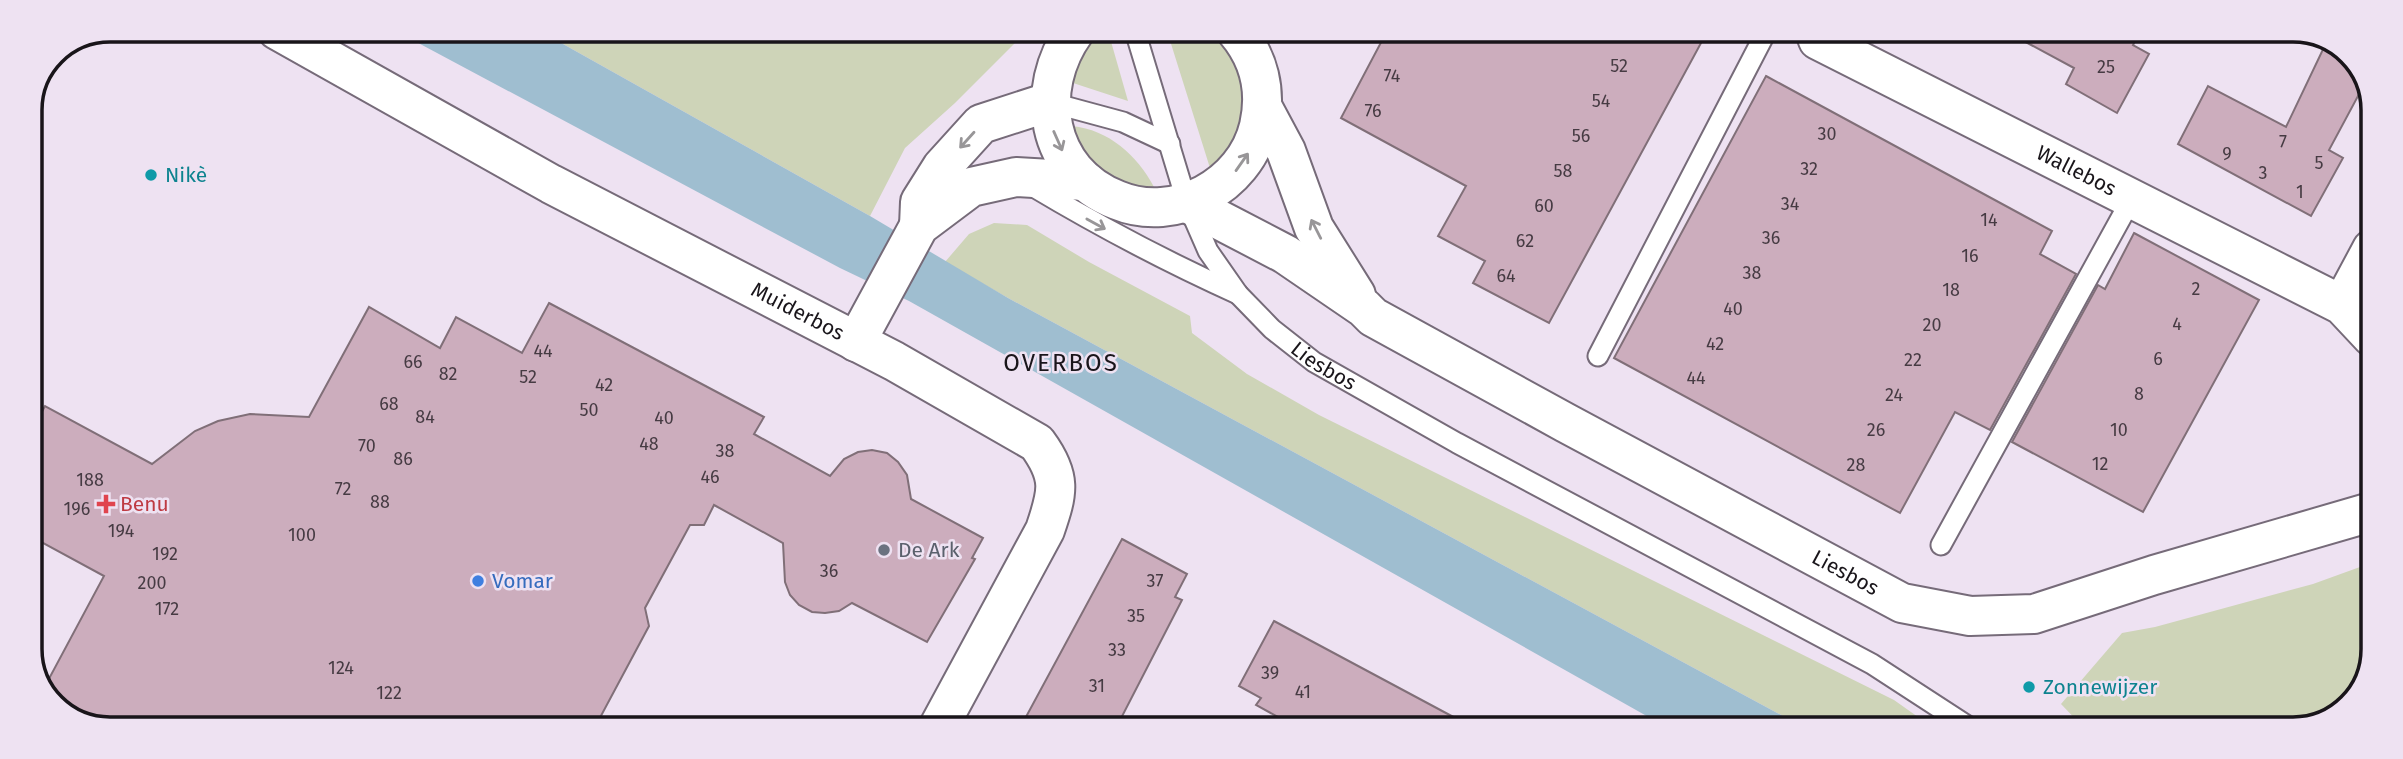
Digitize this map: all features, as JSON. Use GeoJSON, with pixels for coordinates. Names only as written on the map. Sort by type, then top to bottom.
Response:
{"type":"FeatureCollection","features":[{"type":"Feature","properties":{"kind":"street","name":"Muiderbos"},"geometry":{"type":"LineString","coordinates":[[298,42],[551,184],[894,361],[1037,443],[1052,463],[1056,485],[1054,503],[1045,530],[943,717]]}},
{"type":"Feature","properties":{"kind":"street"},"geometry":{"type":"LineString","coordinates":[[1067,42],[1060,52],[1052,76],[1049,102],[1053,131],[1066,159],[1085,181],[1117,200],[1151,208],[1187,203],[1216,189],[1240,167],[1256,139],[1263,108],[1260,75],[1245,42]]}},
{"type":"Feature","properties":{"kind":"street","name":"Wallebos"},"geometry":{"type":"LineString","coordinates":[[1822,42],[2342,305]]}},
{"type":"Feature","properties":{"kind":"street"},"geometry":{"type":"LineString","coordinates":[[919,226],[920,202],[942,167],[981,124],[1049,102]]}},
{"type":"Feature","properties":{"kind":"street","name":"Liesbos"},"geometry":{"type":"LineString","coordinates":[[1263,108],[1286,151],[1314,228],[1364,308]]}},
{"type":"Feature","properties":{"kind":"street"},"geometry":{"type":"LineString","coordinates":[[856,342],[919,226],[971,187],[1016,177],[1085,181]]}},
{"type":"Feature","properties":{"kind":"street","name":"Liesbos"},"geometry":{"type":"LineString","coordinates":[[1187,203],[1285,254],[1373,317],[1902,603],[1970,616],[2034,614],[2361,515]]}},
{"type":"Feature","properties":{"kind":"street"},"geometry":{"type":"LineString","coordinates":[[2361,270],[2342,305],[2361,325]]}},
{"type":"Feature","properties":{"kind":"lane","name":"Liesbos"},"geometry":{"type":"LineString","coordinates":[[1138,42],[1187,203],[1208,251],[1238,294],[1272,330],[1314,362],[1457,443],[1872,664],[1954,717]]}},
{"type":"Feature","properties":{"kind":"lane"},"geometry":{"type":"LineString","coordinates":[[1598,356],[1761,42]]}},
{"type":"Feature","properties":{"kind":"lane"},"geometry":{"type":"LineString","coordinates":[[1049,102],[1123,122],[1170,144]]}},
{"type":"Feature","properties":{"kind":"lane","name":"Liesbos"},"geometry":{"type":"LineString","coordinates":[[1016,177],[1161,260],[1238,294]]}},
{"type":"Feature","properties":{"kind":"lane"},"geometry":{"type":"LineString","coordinates":[[1941,545],[2132,198]]}},
{"type":"Feature","properties":{"kind":"green space"},"geometry":{"type":"Polygon","coordinates":[[[559,42],[1016,42],[905,148],[870,216],[559,42]]]}},
{"type":"Feature","properties":{"kind":"green space"},"geometry":{"type":"Polygon","coordinates":[[[1093,42],[1111,42],[1128,101],[1070,82],[1093,42]]]}},
{"type":"Feature","properties":{"kind":"green space"},"geometry":{"type":"Polygon","coordinates":[[[1170,42],[1220,42],[1234,60],[1239,73],[1242,103],[1238,132],[1231,148],[1210,168],[1170,42]]]}},
{"type":"Feature","properties":{"kind":"green space"},"geometry":{"type":"Polygon","coordinates":[[[1072,126],[1098,133],[1120,146],[1139,165],[1154,187],[1123,182],[1096,167],[1080,148],[1072,126]]]}},
{"type":"Feature","properties":{"kind":"green space"},"geometry":{"type":"Polygon","coordinates":[[[994,223],[1027,225],[1190,316],[1192,333],[1247,374],[1319,415],[1894,700],[1918,717],[1785,717],[945,262],[969,234],[994,223]]]}},
{"type":"Feature","properties":{"kind":"green space"},"geometry":{"type":"Polygon","coordinates":[[[2361,567],[2359,667],[2350,687],[2327,708],[2294,717],[2073,717],[2061,704],[2122,633],[2155,627],[2313,584],[2361,567]]]}},
{"type":"Feature","properties":{"kind":"water"},"geometry":{"type":"Polygon","coordinates":[[[416,42],[559,42],[870,216],[1008,298],[1785,717],[1648,717],[909,301],[840,268],[416,42]]]}},
{"type":"Feature","properties":{"kind":"building"},"geometry":{"type":"Polygon","coordinates":[[[1381,42],[1702,42],[1549,323],[1473,283],[1485,261],[1438,236],[1466,186],[1341,118],[1381,42]]]}},
{"type":"Feature","properties":{"kind":"building"},"geometry":{"type":"Polygon","coordinates":[[[2026,42],[2135,42],[2133,45],[2149,54],[2117,113],[2066,84],[2074,68],[2026,42]]]}},
{"type":"Feature","properties":{"kind":"building"},"geometry":{"type":"Polygon","coordinates":[[[2323,49],[2331,53],[2347,68],[2359,94],[2329,150],[2343,158],[2311,216],[2178,144],[2208,86],[2286,127],[2323,49]]]}},
{"type":"Feature","properties":{"kind":"building"},"geometry":{"type":"Polygon","coordinates":[[[1766,76],[2052,231],[2040,254],[2076,274],[1990,430],[1955,412],[1900,513],[1614,358],[1766,76]]]}},
{"type":"Feature","properties":{"kind":"building"},"geometry":{"type":"Polygon","coordinates":[[[2134,233],[2259,300],[2143,512],[2012,442],[2098,285],[2105,289],[2134,233]]]}},
{"type":"Feature","properties":{"kind":"building"},"geometry":{"type":"Polygon","coordinates":[[[549,303],[764,417],[754,434],[830,476],[844,459],[858,452],[872,450],[887,453],[907,475],[911,499],[983,538],[972,558],[975,559],[927,642],[852,603],[839,611],[825,613],[812,612],[799,605],[790,595],[785,582],[783,543],[714,505],[704,525],[690,525],[645,608],[649,626],[600,717],[110,717],[92,715],[76,708],[59,694],[51,683],[49,679],[104,576],[42,542],[42,412],[45,406],[152,464],[195,431],[218,421],[250,414],[309,417],[369,307],[440,348],[456,317],[522,353],[549,303]]]}},
{"type":"Feature","properties":{"kind":"building"},"geometry":{"type":"Polygon","coordinates":[[[1122,539],[1187,574],[1175,597],[1182,600],[1122,717],[1026,717],[1122,539]]]}},
{"type":"Feature","properties":{"kind":"building"},"geometry":{"type":"Polygon","coordinates":[[[1274,621],[1453,717],[1278,717],[1256,705],[1261,698],[1239,686],[1274,621]]]}},
{"type":"Feature","properties":{"kind":"place","name":"Nikè"},"geometry":{"type":"Point","coordinates":[151,175]}},
{"type":"Feature","properties":{"kind":"place","name":"Benu"},"geometry":{"type":"Point","coordinates":[106,504]}},
{"type":"Feature","properties":{"kind":"place","name":"De Ark"},"geometry":{"type":"Point","coordinates":[884,550]}},
{"type":"Feature","properties":{"kind":"place","name":"Vomar"},"geometry":{"type":"Point","coordinates":[478,581]}},
{"type":"Feature","properties":{"kind":"place","name":"Zonnewijzer"},"geometry":{"type":"Point","coordinates":[2029,687]}},
{"type":"Feature","properties":{"kind":"district","name":"OVERBOS"},"geometry":{"type":"Point","coordinates":[1061,363]}}]}
